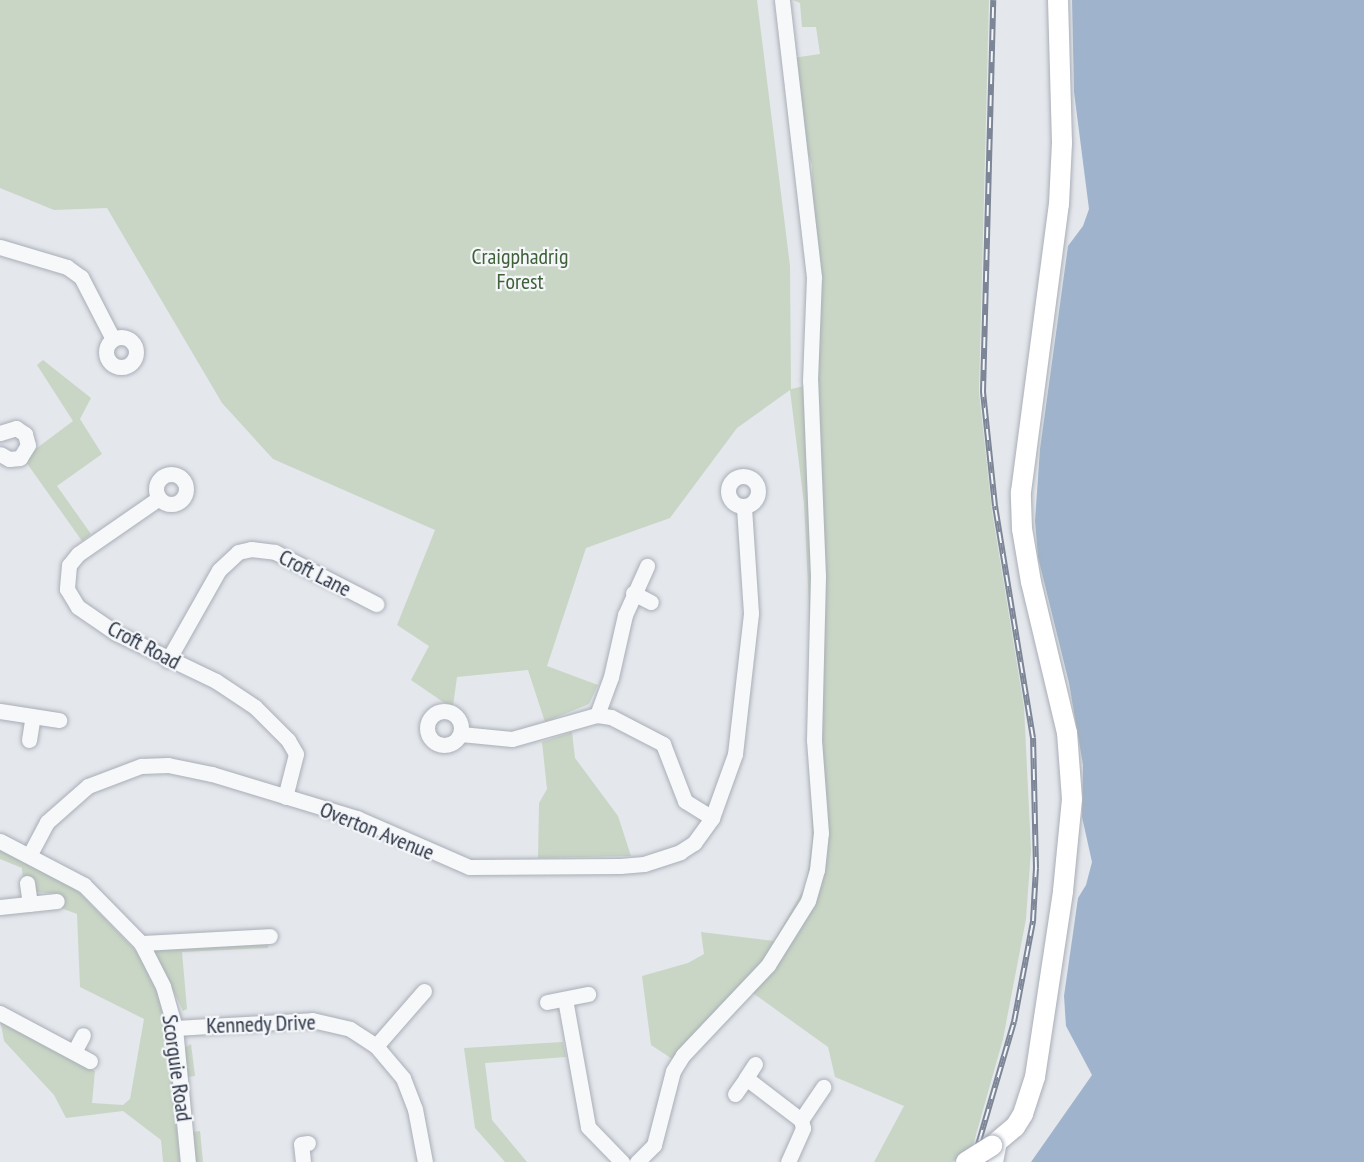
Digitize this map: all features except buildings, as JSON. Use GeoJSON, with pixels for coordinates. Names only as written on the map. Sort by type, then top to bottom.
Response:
{"type":"FeatureCollection","features":[{"type":"Feature","properties":{"kind":"main road"},"geometry":{"type":"LineString","coordinates":[[966,1162],[995,1150],[1023,1114],[1035,1077],[1063,891],[1072,799],[1067,733],[1030,582],[1022,519],[1024,453],[1051,283],[1059,204],[1062,143],[1058,0]]}},
{"type":"Feature","properties":{"kind":"street"},"geometry":{"type":"LineString","coordinates":[[637,1162],[654,1145],[673,1071],[683,1055],[768,965],[808,901],[817,870],[821,833],[814,740],[818,576],[810,381],[814,277],[782,0]]}},
{"type":"Feature","properties":{"kind":"street"},"geometry":{"type":"LineString","coordinates":[[0,247],[66,267],[81,277],[113,339]]}},
{"type":"Feature","properties":{"kind":"street"},"geometry":{"type":"LineString","coordinates":[[0,431],[11,428],[21,431],[28,445],[20,458],[9,459],[0,454]]}},
{"type":"Feature","properties":{"kind":"street","name":"Croft Road"},"geometry":{"type":"LineString","coordinates":[[159,498],[78,554],[66,578],[78,607],[168,660],[237,693],[288,740],[296,754],[285,797]]}},
{"type":"Feature","properties":{"kind":"street","name":"Overton Avenue"},"geometry":{"type":"LineString","coordinates":[[30,854],[47,822],[88,786],[141,766],[188,767],[357,818],[469,867],[644,864],[664,859],[694,843],[712,818],[735,754],[750,638],[744,507]]}},
{"type":"Feature","properties":{"kind":"street","name":"Croft Lane"},"geometry":{"type":"LineString","coordinates":[[168,660],[219,570],[238,552],[251,549],[275,552],[376,604]]}},
{"type":"Feature","properties":{"kind":"street"},"geometry":{"type":"LineString","coordinates":[[597,715],[633,593],[647,566]]}},
{"type":"Feature","properties":{"kind":"street"},"geometry":{"type":"LineString","coordinates":[[633,593],[651,602]]}},
{"type":"Feature","properties":{"kind":"street"},"geometry":{"type":"LineString","coordinates":[[0,711],[59,720]]}},
{"type":"Feature","properties":{"kind":"street"},"geometry":{"type":"LineString","coordinates":[[461,734],[512,739],[597,715],[636,728],[663,744],[685,801],[712,818]]}},
{"type":"Feature","properties":{"kind":"street"},"geometry":{"type":"LineString","coordinates":[[29,740],[33,716]]}},
{"type":"Feature","properties":{"kind":"street","name":"Scorguie Road"},"geometry":{"type":"LineString","coordinates":[[0,841],[30,854],[92,891],[141,943],[163,986],[175,1028],[188,1162]]}},
{"type":"Feature","properties":{"kind":"street"},"geometry":{"type":"LineString","coordinates":[[27,883],[30,904]]}},
{"type":"Feature","properties":{"kind":"street"},"geometry":{"type":"LineString","coordinates":[[0,907],[57,901]]}},
{"type":"Feature","properties":{"kind":"street"},"geometry":{"type":"LineString","coordinates":[[141,943],[270,936]]}},
{"type":"Feature","properties":{"kind":"street"},"geometry":{"type":"LineString","coordinates":[[376,1046],[423,990]]}},
{"type":"Feature","properties":{"kind":"street"},"geometry":{"type":"LineString","coordinates":[[547,1002],[588,994]]}},
{"type":"Feature","properties":{"kind":"street"},"geometry":{"type":"LineString","coordinates":[[565,999],[588,1127],[622,1162]]}},
{"type":"Feature","properties":{"kind":"street"},"geometry":{"type":"LineString","coordinates":[[0,1013],[90,1061]]}},
{"type":"Feature","properties":{"kind":"street","name":"Kennedy Drive"},"geometry":{"type":"LineString","coordinates":[[175,1028],[312,1020],[350,1029],[376,1046],[390,1059],[410,1093],[425,1162]]}},
{"type":"Feature","properties":{"kind":"street"},"geometry":{"type":"LineString","coordinates":[[74,1052],[83,1035]]}},
{"type":"Feature","properties":{"kind":"street"},"geometry":{"type":"LineString","coordinates":[[735,1094],[755,1064]]}},
{"type":"Feature","properties":{"kind":"street"},"geometry":{"type":"LineString","coordinates":[[746,1078],[801,1120]]}},
{"type":"Feature","properties":{"kind":"street"},"geometry":{"type":"LineString","coordinates":[[788,1162],[800,1136],[801,1120],[823,1087]]}},
{"type":"Feature","properties":{"kind":"street"},"geometry":{"type":"LineString","coordinates":[[303,1162],[301,1144],[308,1143]]}},
{"type":"Feature","properties":{"kind":"green space","name":"Craigphadrig Forest"},"geometry":{"type":"Polygon","coordinates":[[[0,0],[757,0],[790,266],[791,389],[814,384],[812,165],[804,142],[793,58],[820,54],[816,27],[802,27],[800,3],[793,0],[989,0],[979,392],[992,511],[1024,707],[1031,850],[1026,919],[1003,1039],[972,1149],[952,1162],[874,1162],[904,1106],[835,1077],[828,1047],[750,991],[683,1066],[651,1045],[642,976],[688,963],[704,954],[701,932],[774,941],[806,885],[812,841],[810,627],[804,504],[790,390],[737,428],[670,518],[586,548],[547,666],[598,685],[589,704],[545,722],[528,670],[457,677],[453,706],[443,702],[411,680],[429,646],[397,625],[435,530],[273,459],[222,403],[107,208],[54,210],[0,188],[0,0]]]}},
{"type":"Feature","properties":{"kind":"green space"},"geometry":{"type":"Polygon","coordinates":[[[43,360],[91,398],[80,419],[102,454],[57,486],[91,534],[82,541],[26,462],[33,451],[73,421],[37,365],[43,360]]]}},
{"type":"Feature","properties":{"kind":"green space"},"geometry":{"type":"Polygon","coordinates":[[[572,732],[575,758],[618,816],[631,856],[538,858],[539,803],[547,789],[542,742],[572,732]]]}},
{"type":"Feature","properties":{"kind":"green space"},"geometry":{"type":"Polygon","coordinates":[[[0,849],[74,887],[138,953],[157,992],[167,1026],[180,1162],[163,1162],[161,1140],[123,1111],[66,1118],[54,1095],[4,1041],[0,1018],[95,1071],[92,1103],[123,1105],[130,1099],[144,1019],[80,987],[77,914],[61,908],[59,894],[36,892],[23,881],[22,868],[0,859],[0,849]]]}},
{"type":"Feature","properties":{"kind":"green space"},"geometry":{"type":"Polygon","coordinates":[[[269,941],[268,948],[182,952],[187,1009],[183,1011],[154,950],[161,946],[269,941]]]}},
{"type":"Feature","properties":{"kind":"green space"},"geometry":{"type":"Polygon","coordinates":[[[563,1042],[566,1057],[485,1063],[492,1120],[527,1162],[505,1162],[475,1128],[464,1048],[563,1042]]]}},
{"type":"Feature","properties":{"kind":"green space"},"geometry":{"type":"Polygon","coordinates":[[[191,1044],[195,1076],[187,1077],[184,1048],[191,1044]]]}},
{"type":"Feature","properties":{"kind":"green space"},"geometry":{"type":"Polygon","coordinates":[[[200,1131],[203,1162],[194,1162],[193,1132],[200,1131]]]}},
{"type":"Feature","properties":{"kind":"water"},"geometry":{"type":"Polygon","coordinates":[[[1072,0],[1364,0],[1364,1162],[1031,1162],[1092,1075],[1066,1026],[1064,996],[1078,898],[1086,885],[1092,862],[1082,817],[1083,765],[1069,683],[1038,557],[1035,521],[1040,449],[1068,246],[1083,226],[1089,209],[1074,92],[1072,0]]]}},
{"type":"Feature","properties":{"kind":"railway"},"geometry":{"type":"LineString","coordinates":[[973,1162],[1014,1022],[1033,921],[1036,868],[1033,738],[995,506],[983,392],[993,0]]}}]}
